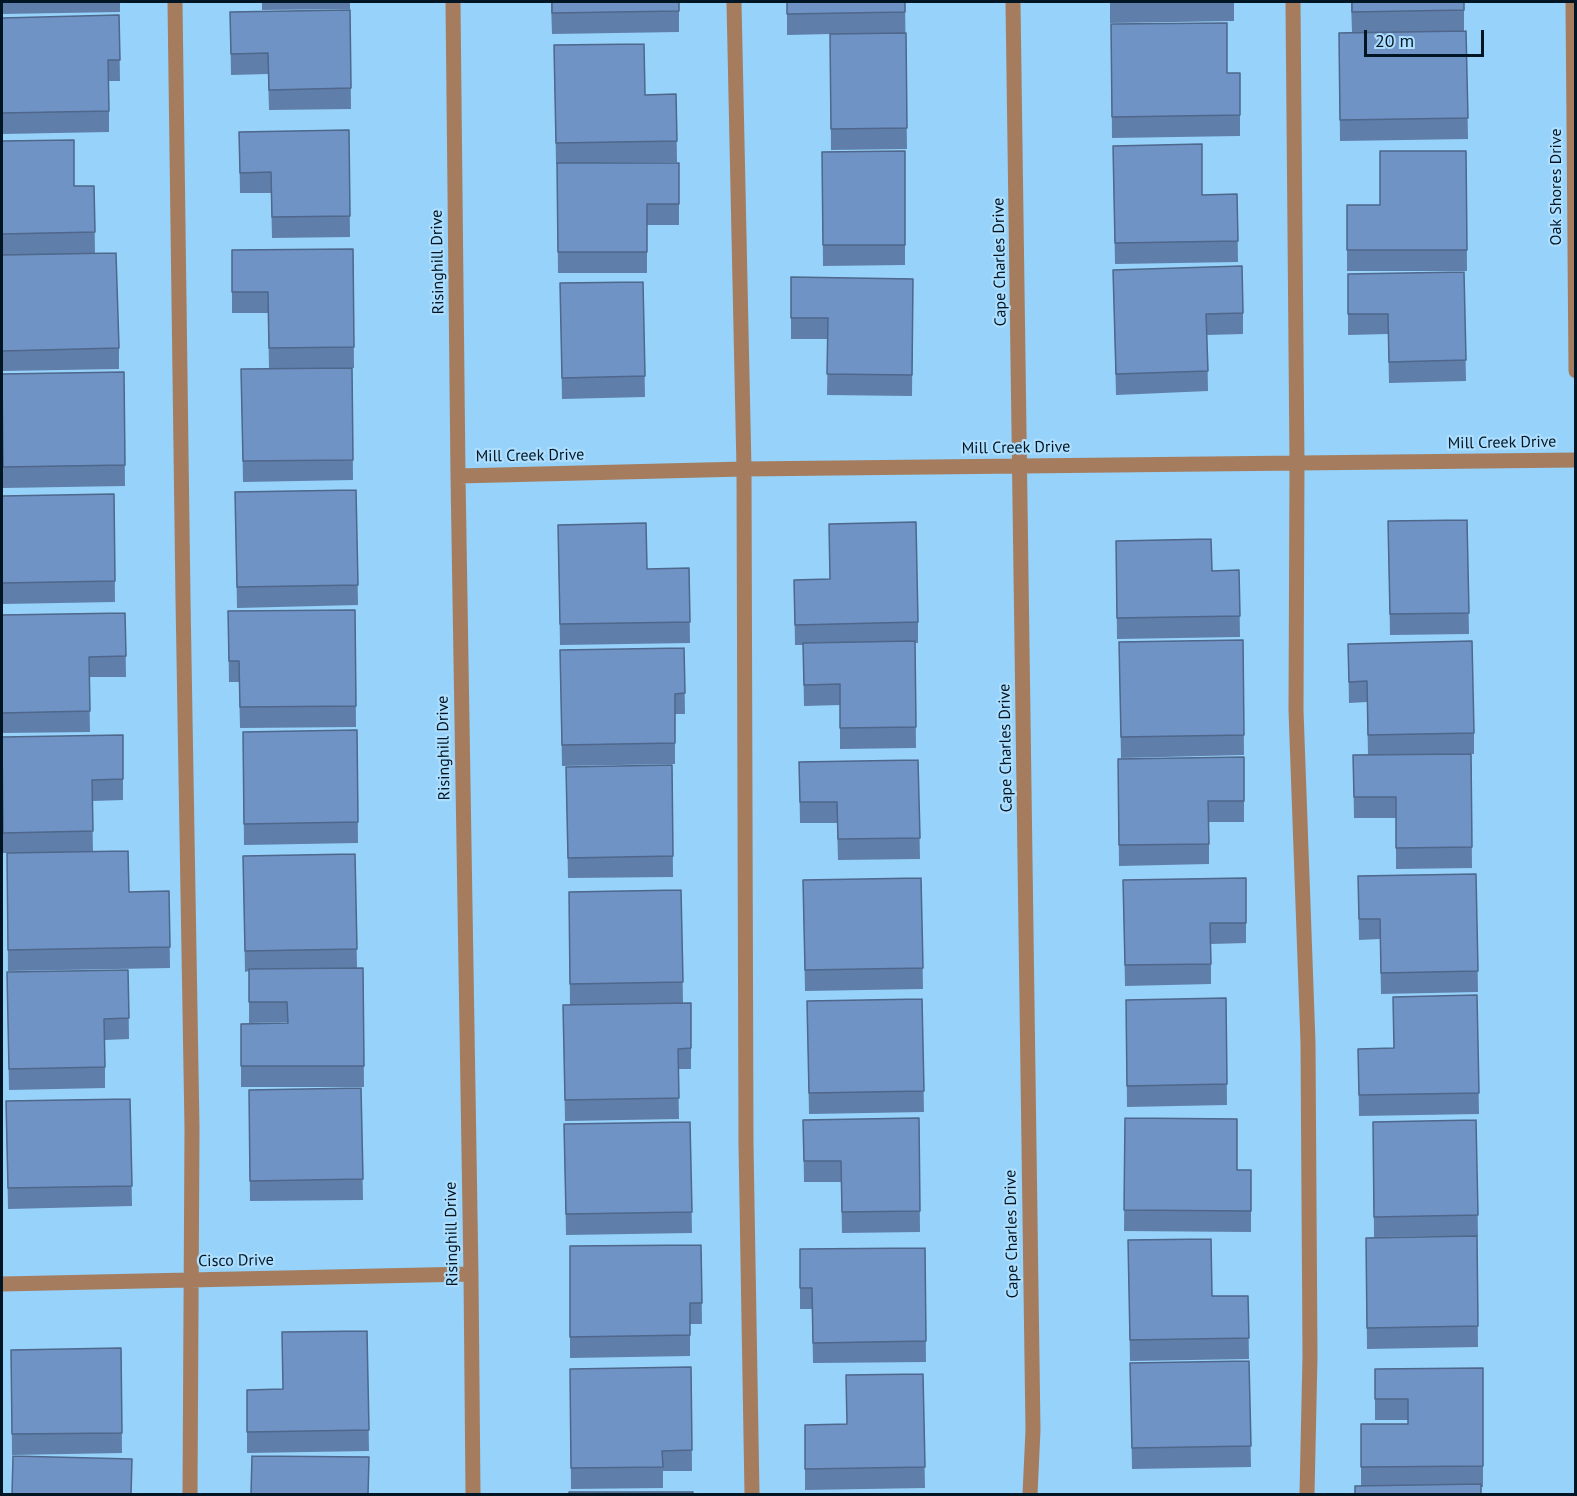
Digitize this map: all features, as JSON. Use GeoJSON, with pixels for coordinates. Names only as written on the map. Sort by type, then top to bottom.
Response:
{"type":"FeatureCollection","features":[{"type":"Feature","properties":{"kind":"street"},"geometry":{"type":"LineString","coordinates":[[175,2],[192,1116],[190,1494]]}},
{"type":"Feature","properties":{"kind":"street","name":"Risinghill Drive"},"geometry":{"type":"LineString","coordinates":[[453,2],[473,1494]]}},
{"type":"Feature","properties":{"kind":"street"},"geometry":{"type":"LineString","coordinates":[[734,2],[744,468],[746,1145],[752,1494]]}},
{"type":"Feature","properties":{"kind":"street","name":"Cape Charles Drive"},"geometry":{"type":"LineString","coordinates":[[1013,2],[1033,1430],[1030,1494]]}},
{"type":"Feature","properties":{"kind":"street"},"geometry":{"type":"LineString","coordinates":[[1293,2],[1297,463],[1296,710],[1308,1043],[1310,1356],[1307,1494]]}},
{"type":"Feature","properties":{"kind":"street","name":"Oak Shores Drive"},"geometry":{"type":"LineString","coordinates":[[1573,2],[1575,372]]}},
{"type":"Feature","properties":{"kind":"street","name":"Mill Creek Drive"},"geometry":{"type":"LineString","coordinates":[[458,476],[744,468],[1575,460]]}},
{"type":"Feature","properties":{"kind":"street","name":"Cisco Drive"},"geometry":{"type":"LineString","coordinates":[[2,1284],[471,1274]]}},
{"type":"Feature","properties":{"kind":"building"},"geometry":{"type":"Polygon","coordinates":[[[552,2],[679,2],[679,11],[552,13],[552,2]]]}},
{"type":"Feature","properties":{"kind":"building"},"geometry":{"type":"Polygon","coordinates":[[[787,2],[905,2],[905,12],[787,14],[787,2]]]}},
{"type":"Feature","properties":{"kind":"building"},"geometry":{"type":"Polygon","coordinates":[[[1352,2],[1464,2],[1464,10],[1352,12],[1352,2]]]}},
{"type":"Feature","properties":{"kind":"building"},"geometry":{"type":"Polygon","coordinates":[[[350,10],[351,88],[269,90],[268,53],[231,54],[230,12],[350,10]]]}},
{"type":"Feature","properties":{"kind":"building"},"geometry":{"type":"Polygon","coordinates":[[[119,15],[120,60],[108,60],[109,111],[2,113],[2,18],[119,15]]]}},
{"type":"Feature","properties":{"kind":"building"},"geometry":{"type":"Polygon","coordinates":[[[1227,23],[1227,73],[1240,73],[1240,115],[1112,117],[1111,24],[1227,23]]]}},
{"type":"Feature","properties":{"kind":"building"},"geometry":{"type":"Polygon","coordinates":[[[1466,31],[1468,118],[1340,120],[1339,33],[1466,31]]]}},
{"type":"Feature","properties":{"kind":"building"},"geometry":{"type":"Polygon","coordinates":[[[906,33],[907,128],[831,129],[830,34],[906,33]]]}},
{"type":"Feature","properties":{"kind":"building"},"geometry":{"type":"Polygon","coordinates":[[[644,44],[645,95],[676,94],[677,141],[556,143],[554,45],[644,44]]]}},
{"type":"Feature","properties":{"kind":"building"},"geometry":{"type":"Polygon","coordinates":[[[349,130],[350,216],[272,217],[271,172],[240,173],[239,132],[349,130]]]}},
{"type":"Feature","properties":{"kind":"building"},"geometry":{"type":"Polygon","coordinates":[[[74,140],[74,186],[94,186],[95,232],[2,234],[2,141],[74,140]]]}},
{"type":"Feature","properties":{"kind":"building"},"geometry":{"type":"Polygon","coordinates":[[[1202,144],[1202,195],[1237,194],[1238,241],[1115,243],[1113,146],[1202,144]]]}},
{"type":"Feature","properties":{"kind":"building"},"geometry":{"type":"Polygon","coordinates":[[[905,151],[905,245],[823,245],[822,152],[905,151]]]}},
{"type":"Feature","properties":{"kind":"building"},"geometry":{"type":"Polygon","coordinates":[[[1380,151],[1466,151],[1467,250],[1347,250],[1347,205],[1380,205],[1380,151]]]}},
{"type":"Feature","properties":{"kind":"building"},"geometry":{"type":"Polygon","coordinates":[[[557,163],[679,163],[679,204],[647,204],[647,252],[558,252],[557,163]]]}},
{"type":"Feature","properties":{"kind":"building"},"geometry":{"type":"Polygon","coordinates":[[[353,249],[354,347],[269,348],[268,292],[232,292],[232,250],[353,249]]]}},
{"type":"Feature","properties":{"kind":"building"},"geometry":{"type":"Polygon","coordinates":[[[116,253],[119,348],[2,351],[2,255],[116,253]]]}},
{"type":"Feature","properties":{"kind":"building"},"geometry":{"type":"Polygon","coordinates":[[[1242,266],[1243,313],[1206,314],[1208,371],[1116,374],[1113,270],[1242,266]]]}},
{"type":"Feature","properties":{"kind":"building"},"geometry":{"type":"Polygon","coordinates":[[[1464,272],[1466,360],[1389,362],[1388,314],[1348,314],[1348,274],[1464,272]]]}},
{"type":"Feature","properties":{"kind":"building"},"geometry":{"type":"Polygon","coordinates":[[[791,277],[913,279],[912,375],[827,374],[828,318],[791,318],[791,277]]]}},
{"type":"Feature","properties":{"kind":"building"},"geometry":{"type":"Polygon","coordinates":[[[643,282],[645,376],[562,378],[560,283],[643,282]]]}},
{"type":"Feature","properties":{"kind":"building"},"geometry":{"type":"Polygon","coordinates":[[[352,368],[353,460],[243,461],[241,369],[352,368]]]}},
{"type":"Feature","properties":{"kind":"building"},"geometry":{"type":"Polygon","coordinates":[[[124,372],[125,465],[3,467],[2,374],[124,372]]]}},
{"type":"Feature","properties":{"kind":"building"},"geometry":{"type":"Polygon","coordinates":[[[356,490],[358,585],[237,587],[235,492],[356,490]]]}},
{"type":"Feature","properties":{"kind":"building"},"geometry":{"type":"Polygon","coordinates":[[[114,494],[115,581],[2,583],[2,496],[114,494]]]}},
{"type":"Feature","properties":{"kind":"building"},"geometry":{"type":"Polygon","coordinates":[[[1467,520],[1469,613],[1390,614],[1388,521],[1467,520]]]}},
{"type":"Feature","properties":{"kind":"building"},"geometry":{"type":"Polygon","coordinates":[[[916,522],[918,622],[795,625],[794,580],[830,579],[829,524],[916,522]]]}},
{"type":"Feature","properties":{"kind":"building"},"geometry":{"type":"Polygon","coordinates":[[[646,523],[647,569],[689,568],[690,622],[560,624],[558,525],[646,523]]]}},
{"type":"Feature","properties":{"kind":"building"},"geometry":{"type":"Polygon","coordinates":[[[1211,539],[1212,571],[1239,570],[1240,616],[1117,618],[1116,541],[1211,539]]]}},
{"type":"Feature","properties":{"kind":"building"},"geometry":{"type":"Polygon","coordinates":[[[355,610],[356,706],[240,707],[239,661],[229,661],[228,611],[355,610]]]}},
{"type":"Feature","properties":{"kind":"building"},"geometry":{"type":"Polygon","coordinates":[[[125,613],[126,656],[89,657],[90,711],[2,713],[2,615],[125,613]]]}},
{"type":"Feature","properties":{"kind":"building"},"geometry":{"type":"Polygon","coordinates":[[[1243,640],[1244,735],[1121,737],[1119,642],[1243,640]]]}},
{"type":"Feature","properties":{"kind":"building"},"geometry":{"type":"Polygon","coordinates":[[[915,641],[916,727],[840,728],[840,684],[804,685],[803,643],[915,641]]]}},
{"type":"Feature","properties":{"kind":"building"},"geometry":{"type":"Polygon","coordinates":[[[1472,641],[1474,733],[1368,735],[1367,681],[1349,682],[1348,644],[1472,641]]]}},
{"type":"Feature","properties":{"kind":"building"},"geometry":{"type":"Polygon","coordinates":[[[684,648],[685,693],[675,694],[675,743],[562,745],[560,650],[684,648]]]}},
{"type":"Feature","properties":{"kind":"building"},"geometry":{"type":"Polygon","coordinates":[[[357,730],[358,822],[244,824],[243,732],[357,730]]]}},
{"type":"Feature","properties":{"kind":"building"},"geometry":{"type":"Polygon","coordinates":[[[123,735],[123,779],[92,780],[93,831],[3,833],[2,737],[123,735]]]}},
{"type":"Feature","properties":{"kind":"building"},"geometry":{"type":"Polygon","coordinates":[[[1471,754],[1472,847],[1396,848],[1396,797],[1354,797],[1353,755],[1471,754]]]}},
{"type":"Feature","properties":{"kind":"building"},"geometry":{"type":"Polygon","coordinates":[[[1244,757],[1244,801],[1208,801],[1209,844],[1119,845],[1118,759],[1244,757]]]}},
{"type":"Feature","properties":{"kind":"building"},"geometry":{"type":"Polygon","coordinates":[[[918,760],[920,838],[838,839],[837,802],[800,802],[799,762],[918,760]]]}},
{"type":"Feature","properties":{"kind":"building"},"geometry":{"type":"Polygon","coordinates":[[[672,765],[673,856],[568,858],[566,767],[672,765]]]}},
{"type":"Feature","properties":{"kind":"building"},"geometry":{"type":"Polygon","coordinates":[[[128,851],[129,892],[169,891],[170,947],[8,950],[7,853],[128,851]]]}},
{"type":"Feature","properties":{"kind":"building"},"geometry":{"type":"Polygon","coordinates":[[[355,854],[357,949],[245,951],[243,856],[355,854]]]}},
{"type":"Feature","properties":{"kind":"building"},"geometry":{"type":"Polygon","coordinates":[[[1476,874],[1478,971],[1381,973],[1380,919],[1359,919],[1358,876],[1476,874]]]}},
{"type":"Feature","properties":{"kind":"building"},"geometry":{"type":"Polygon","coordinates":[[[921,878],[923,968],[805,970],[803,880],[921,878]]]}},
{"type":"Feature","properties":{"kind":"building"},"geometry":{"type":"Polygon","coordinates":[[[1246,878],[1246,923],[1210,923],[1211,964],[1125,965],[1123,880],[1246,878]]]}},
{"type":"Feature","properties":{"kind":"building"},"geometry":{"type":"Polygon","coordinates":[[[681,890],[683,982],[570,984],[569,892],[681,890]]]}},
{"type":"Feature","properties":{"kind":"building"},"geometry":{"type":"Polygon","coordinates":[[[363,968],[364,1066],[241,1066],[241,1024],[288,1023],[287,1002],[249,1002],[249,969],[363,968]]]}},
{"type":"Feature","properties":{"kind":"building"},"geometry":{"type":"Polygon","coordinates":[[[128,970],[129,1018],[104,1019],[105,1067],[9,1069],[7,972],[128,970]]]}},
{"type":"Feature","properties":{"kind":"building"},"geometry":{"type":"Polygon","coordinates":[[[1477,995],[1479,1093],[1359,1095],[1358,1049],[1394,1048],[1393,997],[1477,995]]]}},
{"type":"Feature","properties":{"kind":"building"},"geometry":{"type":"Polygon","coordinates":[[[1226,998],[1227,1084],[1127,1086],[1126,1000],[1226,998]]]}},
{"type":"Feature","properties":{"kind":"building"},"geometry":{"type":"Polygon","coordinates":[[[922,999],[924,1091],[809,1093],[807,1001],[922,999]]]}},
{"type":"Feature","properties":{"kind":"building"},"geometry":{"type":"Polygon","coordinates":[[[691,1003],[691,1048],[678,1049],[679,1098],[565,1100],[563,1005],[691,1003]]]}},
{"type":"Feature","properties":{"kind":"building"},"geometry":{"type":"Polygon","coordinates":[[[361,1088],[363,1179],[250,1181],[249,1090],[361,1088]]]}},
{"type":"Feature","properties":{"kind":"building"},"geometry":{"type":"Polygon","coordinates":[[[130,1099],[132,1186],[8,1188],[6,1101],[130,1099]]]}},
{"type":"Feature","properties":{"kind":"building"},"geometry":{"type":"Polygon","coordinates":[[[919,1118],[920,1211],[842,1212],[841,1161],[804,1161],[803,1120],[919,1118]]]}},
{"type":"Feature","properties":{"kind":"building"},"geometry":{"type":"Polygon","coordinates":[[[1125,1118],[1237,1119],[1237,1170],[1251,1170],[1251,1211],[1124,1210],[1125,1118]]]}},
{"type":"Feature","properties":{"kind":"building"},"geometry":{"type":"Polygon","coordinates":[[[1476,1120],[1478,1215],[1374,1217],[1373,1122],[1476,1120]]]}},
{"type":"Feature","properties":{"kind":"building"},"geometry":{"type":"Polygon","coordinates":[[[690,1122],[692,1212],[566,1214],[564,1124],[690,1122]]]}},
{"type":"Feature","properties":{"kind":"building"},"geometry":{"type":"Polygon","coordinates":[[[1477,1236],[1478,1326],[1367,1328],[1366,1238],[1477,1236]]]}},
{"type":"Feature","properties":{"kind":"building"},"geometry":{"type":"Polygon","coordinates":[[[1211,1239],[1212,1296],[1248,1296],[1249,1338],[1130,1340],[1128,1240],[1211,1239]]]}},
{"type":"Feature","properties":{"kind":"building"},"geometry":{"type":"Polygon","coordinates":[[[701,1245],[702,1303],[690,1303],[690,1335],[570,1337],[570,1246],[701,1245]]]}},
{"type":"Feature","properties":{"kind":"building"},"geometry":{"type":"Polygon","coordinates":[[[925,1248],[926,1341],[813,1343],[812,1288],[800,1288],[800,1249],[925,1248]]]}},
{"type":"Feature","properties":{"kind":"building"},"geometry":{"type":"Polygon","coordinates":[[[367,1331],[369,1430],[247,1432],[247,1390],[283,1389],[282,1332],[367,1331]]]}},
{"type":"Feature","properties":{"kind":"building"},"geometry":{"type":"Polygon","coordinates":[[[121,1348],[122,1433],[12,1434],[11,1350],[121,1348]]]}},
{"type":"Feature","properties":{"kind":"building"},"geometry":{"type":"Polygon","coordinates":[[[1249,1361],[1251,1446],[1132,1448],[1130,1363],[1249,1361]]]}},
{"type":"Feature","properties":{"kind":"building"},"geometry":{"type":"Polygon","coordinates":[[[691,1367],[692,1450],[662,1451],[663,1467],[571,1468],[570,1369],[691,1367]]]}},
{"type":"Feature","properties":{"kind":"building"},"geometry":{"type":"Polygon","coordinates":[[[1483,1368],[1483,1466],[1361,1467],[1361,1424],[1408,1424],[1408,1399],[1375,1399],[1375,1369],[1483,1368]]]}},
{"type":"Feature","properties":{"kind":"building"},"geometry":{"type":"Polygon","coordinates":[[[923,1374],[925,1467],[805,1469],[805,1425],[847,1424],[846,1375],[923,1374]]]}},
{"type":"Feature","properties":{"kind":"building"},"geometry":{"type":"Polygon","coordinates":[[[13,1456],[132,1459],[131,1494],[12,1494],[13,1456]]]}},
{"type":"Feature","properties":{"kind":"building"},"geometry":{"type":"Polygon","coordinates":[[[252,1456],[369,1457],[368,1494],[251,1494],[252,1456]]]}},
{"type":"Feature","properties":{"kind":"building"},"geometry":{"type":"Polygon","coordinates":[[[1481,1484],[1481,1494],[1355,1494],[1355,1486],[1481,1484]]]}},
{"type":"Feature","properties":{"kind":"building"},"geometry":{"type":"Polygon","coordinates":[[[569,1492],[693,1492],[693,1494],[569,1494],[569,1492]]]}}]}
